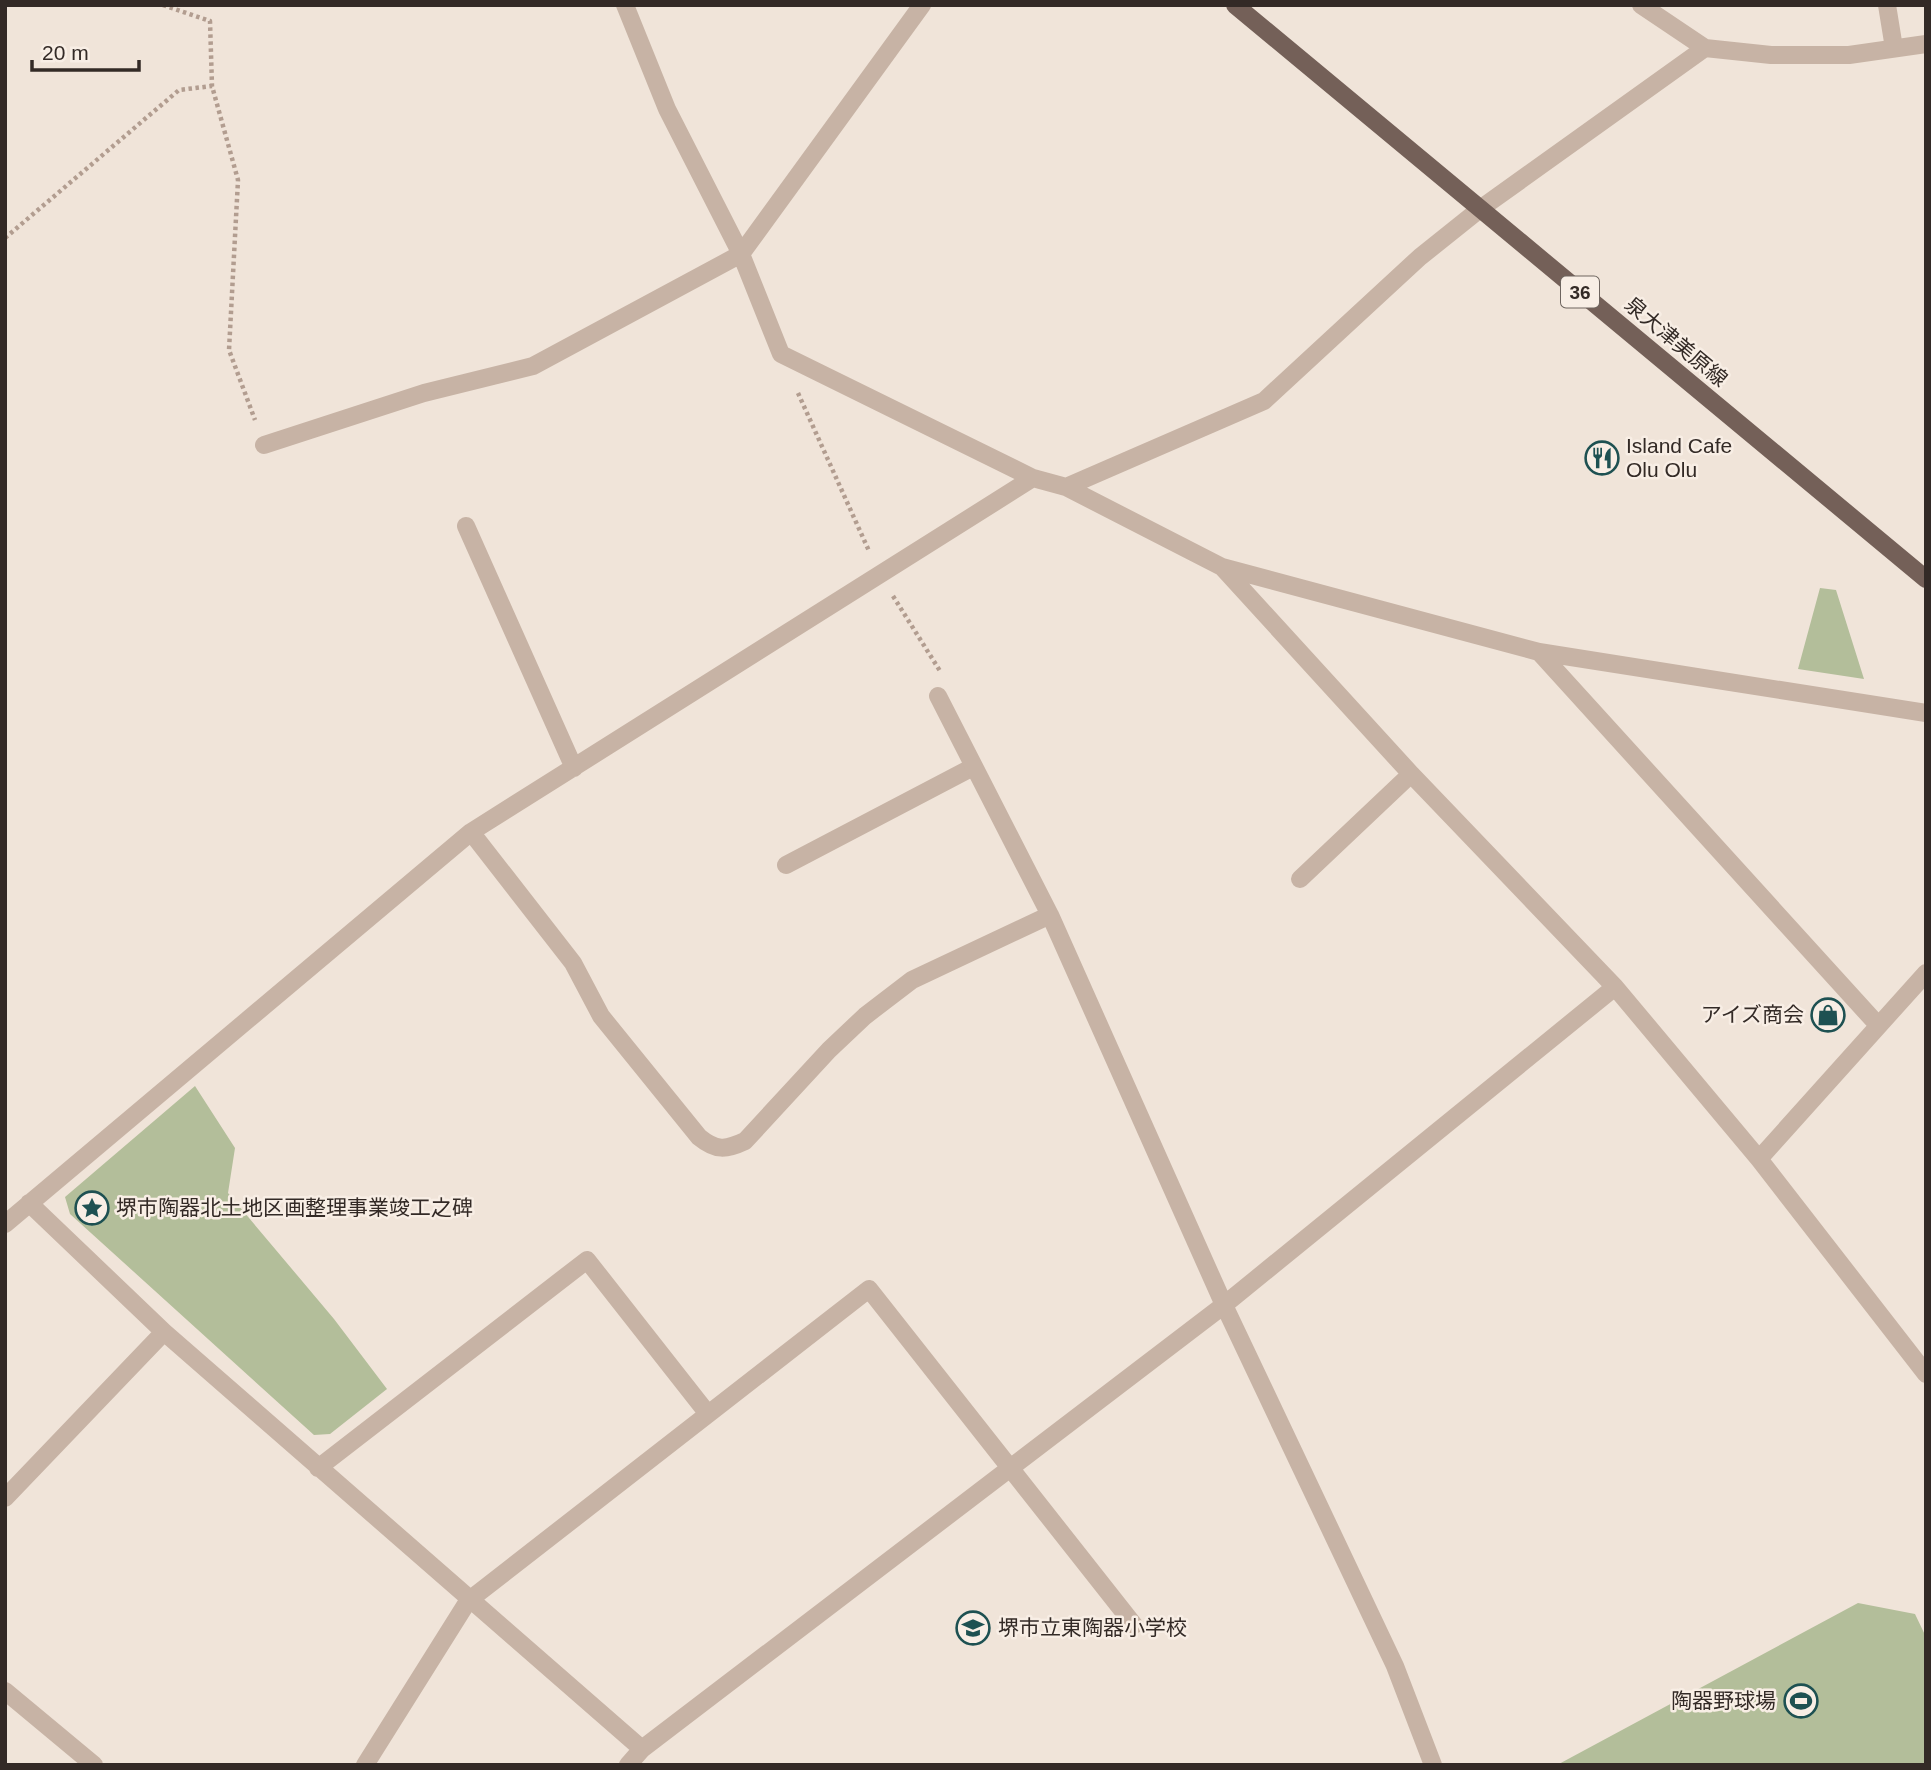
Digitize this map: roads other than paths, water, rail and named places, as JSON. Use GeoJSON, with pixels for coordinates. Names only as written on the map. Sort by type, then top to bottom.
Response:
{"type":"FeatureCollection","features":[{"type":"Feature","properties":{"kind":"main road","name":"泉大津美原線"},"geometry":{"type":"LineString","coordinates":[[1235,5],[1926,579]]}},
{"type":"Feature","properties":{"kind":"street"},"geometry":{"type":"LineString","coordinates":[[625,5],[667,109],[741,254],[781,354],[1033,478],[1066,487],[1222,567],[1539,652],[1926,713]]}},
{"type":"Feature","properties":{"kind":"street"},"geometry":{"type":"LineString","coordinates":[[264,445],[424,393],[533,366],[741,254],[922,5]]}},
{"type":"Feature","properties":{"kind":"street"},"geometry":{"type":"LineString","coordinates":[[1641,5],[1705,48],[1771,55],[1849,55],[1926,44]]}},
{"type":"Feature","properties":{"kind":"street"},"geometry":{"type":"LineString","coordinates":[[1887,5],[1894,48]]}},
{"type":"Feature","properties":{"kind":"street"},"geometry":{"type":"LineString","coordinates":[[1066,487],[1264,401],[1420,257],[1480,209],[1705,48]]}},
{"type":"Feature","properties":{"kind":"street"},"geometry":{"type":"LineString","coordinates":[[5,1223],[471,832],[1033,478]]}},
{"type":"Feature","properties":{"kind":"street"},"geometry":{"type":"LineString","coordinates":[[466,526],[574,768]]}},
{"type":"Feature","properties":{"kind":"street"},"geometry":{"type":"LineString","coordinates":[[1222,567],[1411,774],[1615,987],[1759,1159],[1926,1374]]}},
{"type":"Feature","properties":{"kind":"street"},"geometry":{"type":"LineString","coordinates":[[1539,652],[1877,1024]]}},
{"type":"Feature","properties":{"kind":"street"},"geometry":{"type":"LineString","coordinates":[[938,696],[1050,915],[1224,1305],[1395,1666],[1433,1765]]}},
{"type":"Feature","properties":{"kind":"street"},"geometry":{"type":"LineString","coordinates":[[786,865],[974,767]]}},
{"type":"Feature","properties":{"kind":"street"},"geometry":{"type":"LineString","coordinates":[[1300,879],[1411,774]]}},
{"type":"Feature","properties":{"kind":"street"},"geometry":{"type":"LineString","coordinates":[[471,832],[573,963],[601,1016],[699,1137],[712,1148],[729,1149],[745,1140],[829,1050],[865,1016],[912,980],[1050,915]]}},
{"type":"Feature","properties":{"kind":"street"},"geometry":{"type":"LineString","coordinates":[[1759,1159],[1877,1024],[1926,973]]}},
{"type":"Feature","properties":{"kind":"street"},"geometry":{"type":"LineString","coordinates":[[628,1765],[642,1749],[1224,1305],[1615,987]]}},
{"type":"Feature","properties":{"kind":"street"},"geometry":{"type":"LineString","coordinates":[[29,1203],[164,1332],[468,1601],[642,1749]]}},
{"type":"Feature","properties":{"kind":"street"},"geometry":{"type":"LineString","coordinates":[[318,1468],[587,1260],[708,1414]]}},
{"type":"Feature","properties":{"kind":"street"},"geometry":{"type":"LineString","coordinates":[[366,1765],[468,1601],[869,1289],[1134,1625]]}},
{"type":"Feature","properties":{"kind":"street"},"geometry":{"type":"LineString","coordinates":[[5,1498],[164,1332]]}},
{"type":"Feature","properties":{"kind":"street"},"geometry":{"type":"LineString","coordinates":[[5,1691],[94,1765]]}},
{"type":"Feature","properties":{"kind":"place","name":"Island Cafe Olu Olu"},"geometry":{"type":"Point","coordinates":[1602,458]}},
{"type":"Feature","properties":{"kind":"place","name":"アイズ商会"},"geometry":{"type":"Point","coordinates":[1828,1015]}},
{"type":"Feature","properties":{"kind":"place","name":"堺市陶器北土地区画整理事業竣工之碑"},"geometry":{"type":"Point","coordinates":[92,1208]}},
{"type":"Feature","properties":{"kind":"place","name":"堺市立東陶器小学校"},"geometry":{"type":"Point","coordinates":[973,1628]}},
{"type":"Feature","properties":{"kind":"place","name":"陶器野球場"},"geometry":{"type":"Point","coordinates":[1801,1701]}}]}
